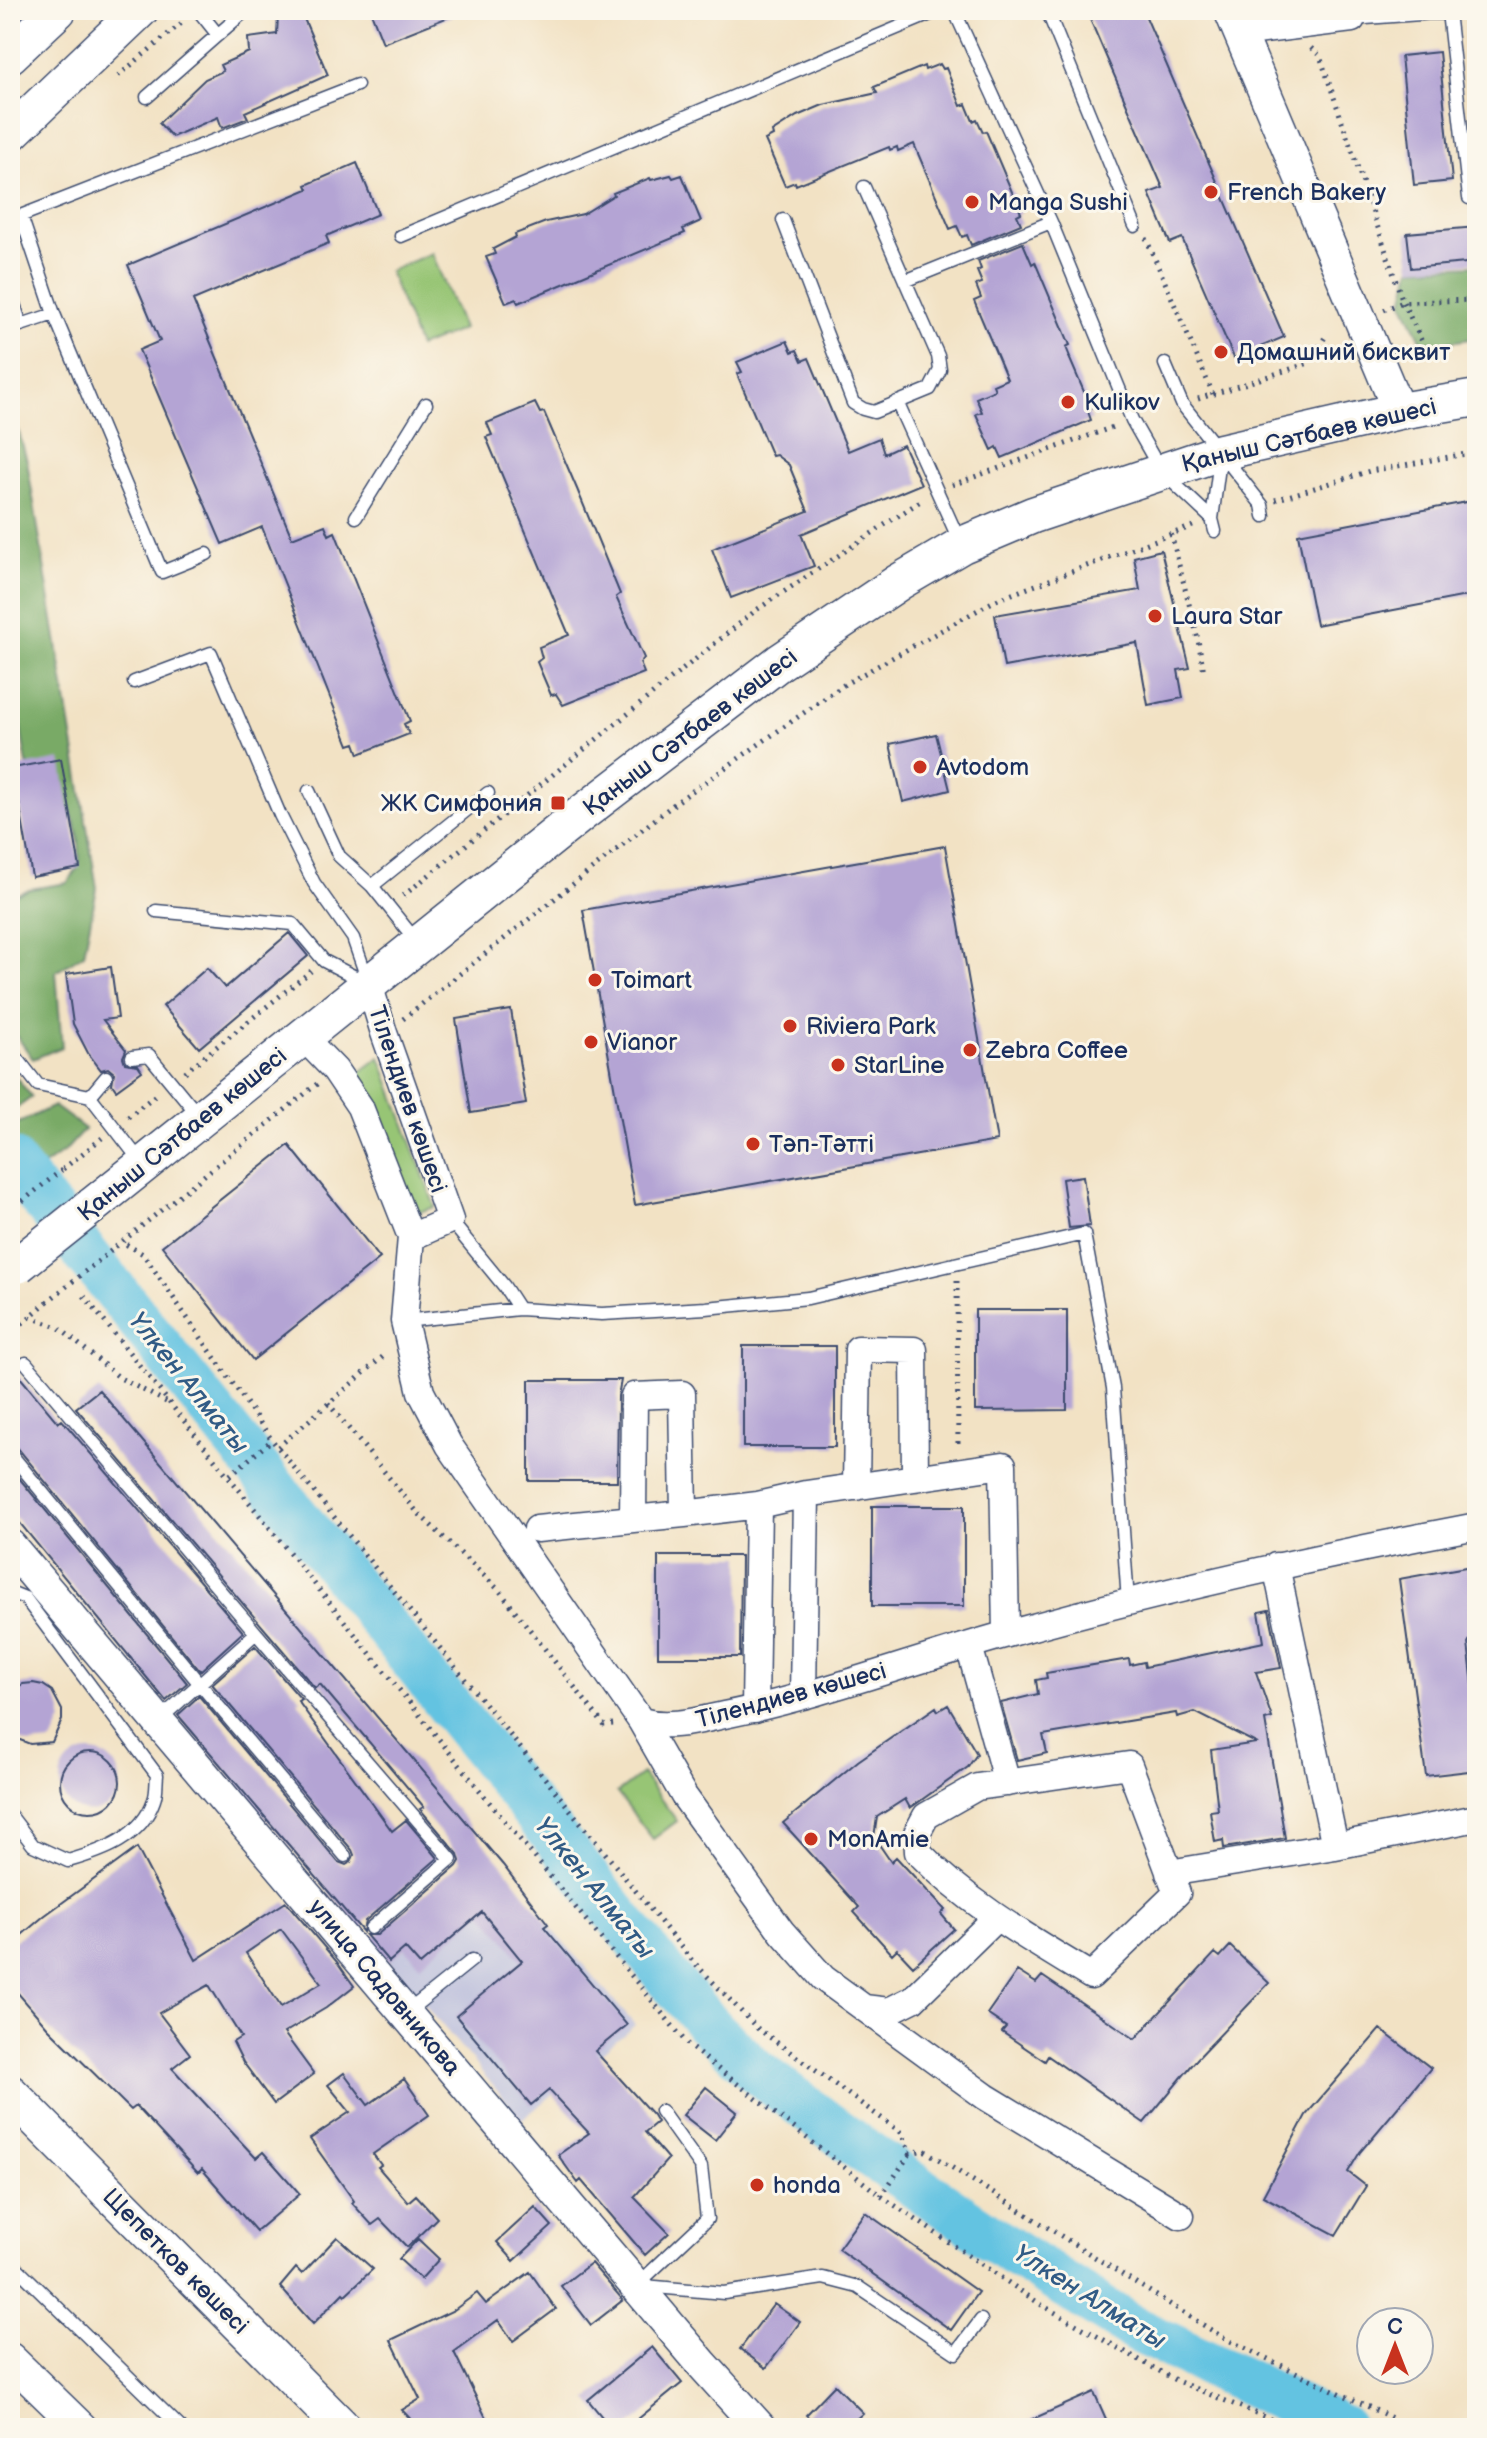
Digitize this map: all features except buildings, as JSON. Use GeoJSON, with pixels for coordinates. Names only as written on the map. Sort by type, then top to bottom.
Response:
{"type":"FeatureCollection","features":[{"type":"Feature","properties":{"kind":"main road"},"geometry":{"type":"LineString","coordinates":[[10,55],[58,10]]}},
{"type":"Feature","properties":{"kind":"main road"},"geometry":{"type":"LineString","coordinates":[[10,134],[140,10]]}},
{"type":"Feature","properties":{"kind":"main road","name":"Қаныш Сәтбаев көшесі"},"geometry":{"type":"LineString","coordinates":[[14,1268],[581,814],[780,662],[899,582],[962,545],[1033,515],[1161,471],[1221,452],[1399,411],[1477,398]]}},
{"type":"Feature","properties":{"kind":"main road","name":"Щепетков көшесі"},"geometry":{"type":"LineString","coordinates":[[10,2093],[343,2428]]}},
{"type":"Feature","properties":{"kind":"street"},"geometry":{"type":"LineString","coordinates":[[1351,15],[1291,26],[1235,21],[1399,411]]}},
{"type":"Feature","properties":{"kind":"street","name":"Тілендиев көшесі"},"geometry":{"type":"LineString","coordinates":[[369,984],[450,1220],[411,1237]]}},
{"type":"Feature","properties":{"kind":"street","name":"Тілендиев көшесі"},"geometry":{"type":"LineString","coordinates":[[303,1037],[335,1070],[360,1107],[411,1237],[404,1295],[405,1329],[421,1392],[449,1445],[641,1721],[658,1725],[680,1724],[755,1709],[1006,1634],[1276,1566],[1477,1526]]}},
{"type":"Feature","properties":{"kind":"street"},"geometry":{"type":"LineString","coordinates":[[856,1487],[858,1349],[914,1350],[915,1478]]}},
{"type":"Feature","properties":{"kind":"street"},"geometry":{"type":"LineString","coordinates":[[633,1519],[634,1396],[682,1394],[684,1514]]}},
{"type":"Feature","properties":{"kind":"street"},"geometry":{"type":"LineString","coordinates":[[537,1529],[758,1505],[806,1494],[1003,1465],[1006,1634]]}},
{"type":"Feature","properties":{"kind":"street"},"geometry":{"type":"LineString","coordinates":[[803,1696],[806,1494]]}},
{"type":"Feature","properties":{"kind":"street"},"geometry":{"type":"LineString","coordinates":[[755,1709],[758,1505]]}},
{"type":"Feature","properties":{"kind":"street","name":"улица Садовникова"},"geometry":{"type":"LineString","coordinates":[[10,1546],[703,2365],[760,2428]]}},
{"type":"Feature","properties":{"kind":"street"},"geometry":{"type":"LineString","coordinates":[[1276,1566],[1335,1846]]}},
{"type":"Feature","properties":{"kind":"street"},"geometry":{"type":"LineString","coordinates":[[969,1646],[1007,1783]]}},
{"type":"Feature","properties":{"kind":"street"},"geometry":{"type":"LineString","coordinates":[[641,1721],[684,1796],[782,1932],[823,1978],[986,2097],[1181,2216]]}},
{"type":"Feature","properties":{"kind":"street"},"geometry":{"type":"LineString","coordinates":[[1129,1765],[1169,1873],[1177,1893],[1091,1976],[996,1918],[935,1869],[918,1852],[917,1833],[926,1816],[977,1787],[1129,1765]]}},
{"type":"Feature","properties":{"kind":"street"},"geometry":{"type":"LineString","coordinates":[[1169,1873],[1335,1846],[1477,1818]]}},
{"type":"Feature","properties":{"kind":"street"},"geometry":{"type":"LineString","coordinates":[[864,2008],[889,2011],[913,1999],[996,1918]]}},
{"type":"Feature","properties":{"kind":"street"},"geometry":{"type":"LineString","coordinates":[[10,2359],[81,2428]]}},
{"type":"Feature","properties":{"kind":"lane"},"geometry":{"type":"LineString","coordinates":[[198,10],[218,35]]}},
{"type":"Feature","properties":{"kind":"lane"},"geometry":{"type":"LineString","coordinates":[[147,97],[246,10]]}},
{"type":"Feature","properties":{"kind":"lane"},"geometry":{"type":"LineString","coordinates":[[401,236],[940,10]]}},
{"type":"Feature","properties":{"kind":"lane"},"geometry":{"type":"LineString","coordinates":[[954,10],[1051,222],[1132,420],[1161,471],[1213,525]]}},
{"type":"Feature","properties":{"kind":"lane"},"geometry":{"type":"LineString","coordinates":[[1047,10],[1135,226]]}},
{"type":"Feature","properties":{"kind":"lane"},"geometry":{"type":"LineString","coordinates":[[1351,15],[1448,12],[1469,198],[1477,197]]}},
{"type":"Feature","properties":{"kind":"lane"},"geometry":{"type":"LineString","coordinates":[[207,554],[162,572],[16,218],[357,85]]}},
{"type":"Feature","properties":{"kind":"lane"},"geometry":{"type":"LineString","coordinates":[[783,220],[853,403],[874,412],[930,389],[940,370],[938,356],[864,187]]}},
{"type":"Feature","properties":{"kind":"lane"},"geometry":{"type":"LineString","coordinates":[[905,281],[1051,222]]}},
{"type":"Feature","properties":{"kind":"lane"},"geometry":{"type":"LineString","coordinates":[[10,292],[21,325],[54,314]]}},
{"type":"Feature","properties":{"kind":"lane"},"geometry":{"type":"LineString","coordinates":[[1165,364],[1182,404],[1263,511]]}},
{"type":"Feature","properties":{"kind":"lane"},"geometry":{"type":"LineString","coordinates":[[897,402],[962,545]]}},
{"type":"Feature","properties":{"kind":"lane"},"geometry":{"type":"LineString","coordinates":[[356,517],[426,404]]}},
{"type":"Feature","properties":{"kind":"lane"},"geometry":{"type":"LineString","coordinates":[[1213,525],[1221,452]]}},
{"type":"Feature","properties":{"kind":"lane"},"geometry":{"type":"LineString","coordinates":[[134,682],[211,653],[280,815],[314,883],[353,938],[369,984]]}},
{"type":"Feature","properties":{"kind":"lane"},"geometry":{"type":"LineString","coordinates":[[309,791],[339,856],[372,886],[419,944]]}},
{"type":"Feature","properties":{"kind":"lane"},"geometry":{"type":"LineString","coordinates":[[372,886],[488,793]]}},
{"type":"Feature","properties":{"kind":"lane"},"geometry":{"type":"LineString","coordinates":[[156,911],[293,924],[324,961],[369,984]]}},
{"type":"Feature","properties":{"kind":"lane"},"geometry":{"type":"LineString","coordinates":[[10,1049],[38,1085],[90,1096],[143,1165]]}},
{"type":"Feature","properties":{"kind":"lane"},"geometry":{"type":"LineString","coordinates":[[132,1057],[149,1055],[201,1118]]}},
{"type":"Feature","properties":{"kind":"lane"},"geometry":{"type":"LineString","coordinates":[[90,1096],[106,1077]]}},
{"type":"Feature","properties":{"kind":"lane"},"geometry":{"type":"LineString","coordinates":[[450,1220],[519,1309]]}},
{"type":"Feature","properties":{"kind":"lane"},"geometry":{"type":"LineString","coordinates":[[405,1329],[519,1309],[602,1314],[808,1298],[1084,1234],[1113,1388],[1128,1604]]}},
{"type":"Feature","properties":{"kind":"lane"},"geometry":{"type":"LineString","coordinates":[[26,1363],[451,1859],[371,1928]]}},
{"type":"Feature","properties":{"kind":"lane"},"geometry":{"type":"LineString","coordinates":[[10,1453],[345,1856]]}},
{"type":"Feature","properties":{"kind":"lane"},"geometry":{"type":"LineString","coordinates":[[10,1592],[25,1598],[157,1775],[154,1801],[137,1829],[104,1851],[68,1861],[33,1845],[10,1815]]}},
{"type":"Feature","properties":{"kind":"lane"},"geometry":{"type":"LineString","coordinates":[[157,1721],[256,1633]]}},
{"type":"Feature","properties":{"kind":"lane"},"geometry":{"type":"LineString","coordinates":[[407,2012],[472,1960]]}},
{"type":"Feature","properties":{"kind":"lane"},"geometry":{"type":"LineString","coordinates":[[637,2285],[707,2219],[701,2167],[661,2111]]}},
{"type":"Feature","properties":{"kind":"lane"},"geometry":{"type":"LineString","coordinates":[[10,2261],[181,2428]]}},
{"type":"Feature","properties":{"kind":"lane"},"geometry":{"type":"LineString","coordinates":[[637,2285],[724,2293],[823,2278],[858,2287],[956,2353],[981,2320]]}},
{"type":"Feature","properties":{"kind":"path"},"geometry":{"type":"LineString","coordinates":[[1291,26],[1320,56],[1403,302],[1424,346]]}},
{"type":"Feature","properties":{"kind":"path"},"geometry":{"type":"LineString","coordinates":[[1135,226],[1149,242],[1213,394]]}},
{"type":"Feature","properties":{"kind":"path"},"geometry":{"type":"LineString","coordinates":[[1381,312],[1403,302],[1477,300]]}},
{"type":"Feature","properties":{"kind":"path"},"geometry":{"type":"LineString","coordinates":[[1263,511],[1370,471],[1449,453],[1477,452]]}},
{"type":"Feature","properties":{"kind":"path"},"geometry":{"type":"LineString","coordinates":[[399,1022],[678,801],[845,684],[996,600],[1171,534],[1213,525]]}},
{"type":"Feature","properties":{"kind":"path"},"geometry":{"type":"LineString","coordinates":[[1171,534],[1204,672]]}},
{"type":"Feature","properties":{"kind":"path"},"geometry":{"type":"LineString","coordinates":[[10,1334],[320,1082]]}},
{"type":"Feature","properties":{"kind":"path"},"geometry":{"type":"LineString","coordinates":[[10,1211],[63,1169]]}},
{"type":"Feature","properties":{"kind":"path"},"geometry":{"type":"LineString","coordinates":[[122,1242],[143,1254],[272,1440],[689,1957],[757,2028],[902,2133],[910,2153]]}},
{"type":"Feature","properties":{"kind":"path"},"geometry":{"type":"LineString","coordinates":[[957,1263],[958,1472]]}},
{"type":"Feature","properties":{"kind":"path"},"geometry":{"type":"LineString","coordinates":[[84,1296],[689,2046],[881,2196],[1040,2304],[1177,2381],[1292,2428]]}},
{"type":"Feature","properties":{"kind":"path"},"geometry":{"type":"LineString","coordinates":[[30,1317],[58,1327],[120,1378],[173,1405]]}},
{"type":"Feature","properties":{"kind":"path"},"geometry":{"type":"LineString","coordinates":[[278,1447],[405,1329]]}},
{"type":"Feature","properties":{"kind":"path"},"geometry":{"type":"LineString","coordinates":[[328,1403],[418,1513],[499,1590],[604,1725],[641,1721]]}},
{"type":"Feature","properties":{"kind":"path"},"geometry":{"type":"LineString","coordinates":[[230,1475],[272,1440]]}},
{"type":"Feature","properties":{"kind":"path"},"geometry":{"type":"LineString","coordinates":[[881,2196],[910,2153],[924,2150],[1224,2338],[1413,2428]]}},
{"type":"Feature","properties":{"kind":"shaded area"},"geometry":{"type":"Polygon","coordinates":[[[503,1865],[548,1924],[635,2025],[522,2120],[389,1962],[503,1865]]]}},
{"type":"Feature","properties":{"kind":"green space"},"geometry":{"type":"Polygon","coordinates":[[[432,253],[463,329],[419,347],[389,271],[432,253]]]}},
{"type":"Feature","properties":{"kind":"green space"},"geometry":{"type":"Polygon","coordinates":[[[1477,265],[1477,338],[1424,346],[1403,302],[1411,268],[1477,265]]]}},
{"type":"Feature","properties":{"kind":"green space"},"geometry":{"type":"Polygon","coordinates":[[[10,402],[27,461],[97,888],[84,954],[56,972],[62,1047],[33,1059],[10,1027],[10,897],[30,889],[67,883],[78,867],[80,851],[75,823],[61,794],[27,764],[10,668],[10,402]]]}},
{"type":"Feature","properties":{"kind":"green space"},"geometry":{"type":"Polygon","coordinates":[[[380,1057],[435,1207],[412,1214],[359,1073],[380,1057]]]}},
{"type":"Feature","properties":{"kind":"green space"},"geometry":{"type":"Polygon","coordinates":[[[10,1070],[32,1097],[10,1113],[10,1070]]]}},
{"type":"Feature","properties":{"kind":"green space"},"geometry":{"type":"Polygon","coordinates":[[[54,1106],[85,1129],[65,1151],[42,1167],[15,1139],[10,1127],[54,1106]]]}},
{"type":"Feature","properties":{"kind":"green space"},"geometry":{"type":"Polygon","coordinates":[[[642,1774],[677,1821],[653,1839],[617,1793],[642,1774]]]}},
{"type":"Feature","properties":{"kind":"waterway","name":"Үлкен Алматы"},"geometry":{"type":"LineString","coordinates":[[10,1160],[668,1978],[715,2032],[754,2069],[847,2139],[1014,2253],[1131,2327],[1342,2428]]}},
{"type":"Feature","properties":{"kind":"place","name":"French Bakery"},"geometry":{"type":"Point","coordinates":[1211,192]}},
{"type":"Feature","properties":{"kind":"place","name":"Manga Sushi"},"geometry":{"type":"Point","coordinates":[972,202]}},
{"type":"Feature","properties":{"kind":"place","name":"Домашний бисквит"},"geometry":{"type":"Point","coordinates":[1221,352]}},
{"type":"Feature","properties":{"kind":"place","name":"Kulikov"},"geometry":{"type":"Point","coordinates":[1068,402]}},
{"type":"Feature","properties":{"kind":"place","name":"Laura Star"},"geometry":{"type":"Point","coordinates":[1155,616]}},
{"type":"Feature","properties":{"kind":"place","name":"Avtodom"},"geometry":{"type":"Point","coordinates":[920,767]}},
{"type":"Feature","properties":{"kind":"place","name":"ЖК Симфония"},"geometry":{"type":"Point","coordinates":[558,803]}},
{"type":"Feature","properties":{"kind":"place","name":"Toimart"},"geometry":{"type":"Point","coordinates":[595,980]}},
{"type":"Feature","properties":{"kind":"place","name":"Riviera Park"},"geometry":{"type":"Point","coordinates":[790,1026]}},
{"type":"Feature","properties":{"kind":"place","name":"Vianor"},"geometry":{"type":"Point","coordinates":[591,1042]}},
{"type":"Feature","properties":{"kind":"place","name":"Zebra Coffee"},"geometry":{"type":"Point","coordinates":[970,1050]}},
{"type":"Feature","properties":{"kind":"place","name":"StarLine"},"geometry":{"type":"Point","coordinates":[838,1065]}},
{"type":"Feature","properties":{"kind":"place","name":"Тәп-Тәтті"},"geometry":{"type":"Point","coordinates":[753,1144]}},
{"type":"Feature","properties":{"kind":"place","name":"MonAmie"},"geometry":{"type":"Point","coordinates":[811,1839]}},
{"type":"Feature","properties":{"kind":"place","name":"honda"},"geometry":{"type":"Point","coordinates":[757,2185]}}]}
